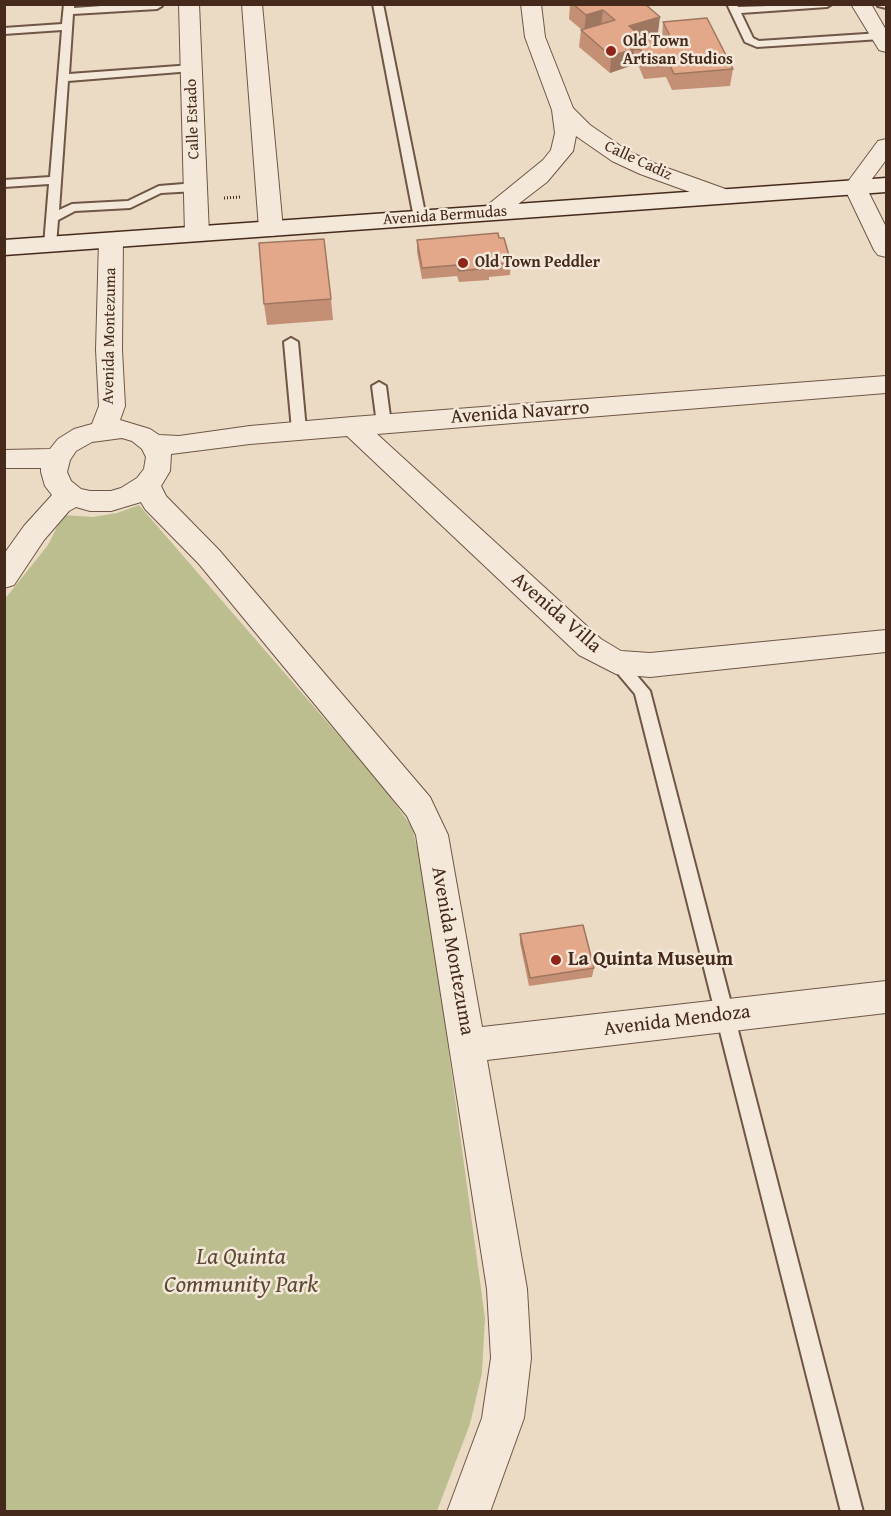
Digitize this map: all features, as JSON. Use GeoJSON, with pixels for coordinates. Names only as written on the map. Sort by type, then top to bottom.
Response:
{"type":"FeatureCollection","features":[{"type":"Feature","properties":{"kind":"street","name":"Calle Estado"},"geometry":{"type":"LineString","coordinates":[[189,4],[197,234]]}},
{"type":"Feature","properties":{"kind":"street"},"geometry":{"type":"LineString","coordinates":[[252,4],[271,229]]}},
{"type":"Feature","properties":{"kind":"street","name":"Calle Cadiz"},"geometry":{"type":"LineString","coordinates":[[492,213],[539,177],[561,151],[566,134],[563,110],[535,37],[531,4]]}},
{"type":"Feature","properties":{"kind":"street"},"geometry":{"type":"LineString","coordinates":[[861,4],[883,36]]}},
{"type":"Feature","properties":{"kind":"street","name":"Calle Cadiz"},"geometry":{"type":"LineString","coordinates":[[563,110],[582,130],[620,156],[648,169],[723,196]]}},
{"type":"Feature","properties":{"kind":"street"},"geometry":{"type":"LineString","coordinates":[[886,146],[855,187],[886,250]]}},
{"type":"Feature","properties":{"kind":"street","name":"Avenida Bermudas"},"geometry":{"type":"LineString","coordinates":[[4,248],[886,185]]}},
{"type":"Feature","properties":{"kind":"street","name":"Avenida Montezuma"},"geometry":{"type":"LineString","coordinates":[[103,430],[112,406],[109,350],[111,240]]}},
{"type":"Feature","properties":{"kind":"street","name":"Avenida Navarro"},"geometry":{"type":"LineString","coordinates":[[153,444],[179,445],[299,430],[886,384]]}},
{"type":"Feature","properties":{"kind":"street","name":"Avenida Villa"},"geometry":{"type":"LineString","coordinates":[[352,426],[590,647],[616,662],[650,665],[886,641]]}},
{"type":"Feature","properties":{"kind":"street"},"geometry":{"type":"LineString","coordinates":[[123,429],[141,435],[153,444],[159,457],[157,471],[147,485],[131,495],[111,501],[90,501],[72,496],[59,486],[54,472],[57,458],[67,445],[83,435],[103,430],[123,429]]}},
{"type":"Feature","properties":{"kind":"street"},"geometry":{"type":"LineString","coordinates":[[4,459],[57,458]]}},
{"type":"Feature","properties":{"kind":"street","name":"Avenida Montezuma"},"geometry":{"type":"LineString","coordinates":[[147,485],[155,502],[209,557],[419,807],[432,836],[469,1045],[507,1289],[511,1358],[503,1418],[468,1512]]}},
{"type":"Feature","properties":{"kind":"street"},"geometry":{"type":"LineString","coordinates":[[4,578],[33,533],[58,504],[72,496]]}},
{"type":"Feature","properties":{"kind":"street","name":"Avenida Mendoza"},"geometry":{"type":"LineString","coordinates":[[469,1045],[886,997]]}},
{"type":"Feature","properties":{"kind":"lane"},"geometry":{"type":"LineString","coordinates":[[378,4],[420,218]]}},
{"type":"Feature","properties":{"kind":"lane"},"geometry":{"type":"LineString","coordinates":[[826,4],[734,7],[749,40],[756,44],[883,36]]}},
{"type":"Feature","properties":{"kind":"lane"},"geometry":{"type":"LineString","coordinates":[[882,4],[886,5]]}},
{"type":"Feature","properties":{"kind":"lane"},"geometry":{"type":"LineString","coordinates":[[50,245],[69,8],[157,6]]}},
{"type":"Feature","properties":{"kind":"lane"},"geometry":{"type":"LineString","coordinates":[[4,31],[67,27]]}},
{"type":"Feature","properties":{"kind":"lane"},"geometry":{"type":"LineString","coordinates":[[63,78],[192,68]]}},
{"type":"Feature","properties":{"kind":"lane"},"geometry":{"type":"LineString","coordinates":[[4,184],[55,180]]}},
{"type":"Feature","properties":{"kind":"lane"},"geometry":{"type":"LineString","coordinates":[[52,218],[72,208],[130,204],[159,190],[196,187]]}},
{"type":"Feature","properties":{"kind":"lane"},"geometry":{"type":"LineString","coordinates":[[291,342],[299,430]]}},
{"type":"Feature","properties":{"kind":"lane"},"geometry":{"type":"LineString","coordinates":[[379,386],[384,424]]}},
{"type":"Feature","properties":{"kind":"lane"},"geometry":{"type":"LineString","coordinates":[[616,662],[642,691],[852,1512]]}},
{"type":"Feature","properties":{"kind":"path"},"geometry":{"type":"LineString","coordinates":[[220,199],[244,196]]}},
{"type":"Feature","properties":{"kind":"green space","name":"La Quinta Community Park"},"geometry":{"type":"Polygon","coordinates":[[[139,505],[380,783],[412,827],[426,885],[485,1318],[482,1373],[470,1424],[437,1511],[5,1511],[4,600],[48,545],[63,515],[93,517],[117,513],[139,505]]]}},
{"type":"Feature","properties":{"kind":"building"},"geometry":{"type":"Polygon","coordinates":[[[573,4],[645,4],[660,17],[629,26],[646,40],[671,38],[663,22],[707,18],[733,69],[674,74],[668,61],[646,63],[641,50],[634,49],[611,56],[581,30],[615,20],[603,10],[586,15],[573,4]]]}},
{"type":"Feature","properties":{"kind":"building"},"geometry":{"type":"Polygon","coordinates":[[[498,233],[499,238],[504,238],[511,263],[459,271],[457,265],[422,268],[417,240],[498,233]]]}},
{"type":"Feature","properties":{"kind":"building"},"geometry":{"type":"Polygon","coordinates":[[[324,239],[331,299],[264,304],[259,243],[324,239]]]}},
{"type":"Feature","properties":{"kind":"building","name":"La Quinta Museum"},"geometry":{"type":"Polygon","coordinates":[[[583,925],[594,968],[530,978],[520,934],[583,925]]]}},
{"type":"Feature","properties":{"kind":"place","name":"Old Town Artisan Studios"},"geometry":{"type":"Point","coordinates":[611,51]}},
{"type":"Feature","properties":{"kind":"place","name":"Old Town Peddler"},"geometry":{"type":"Point","coordinates":[463,263]}},
{"type":"Feature","properties":{"kind":"place","name":"La Quinta Museum"},"geometry":{"type":"Point","coordinates":[556,960]}}]}
